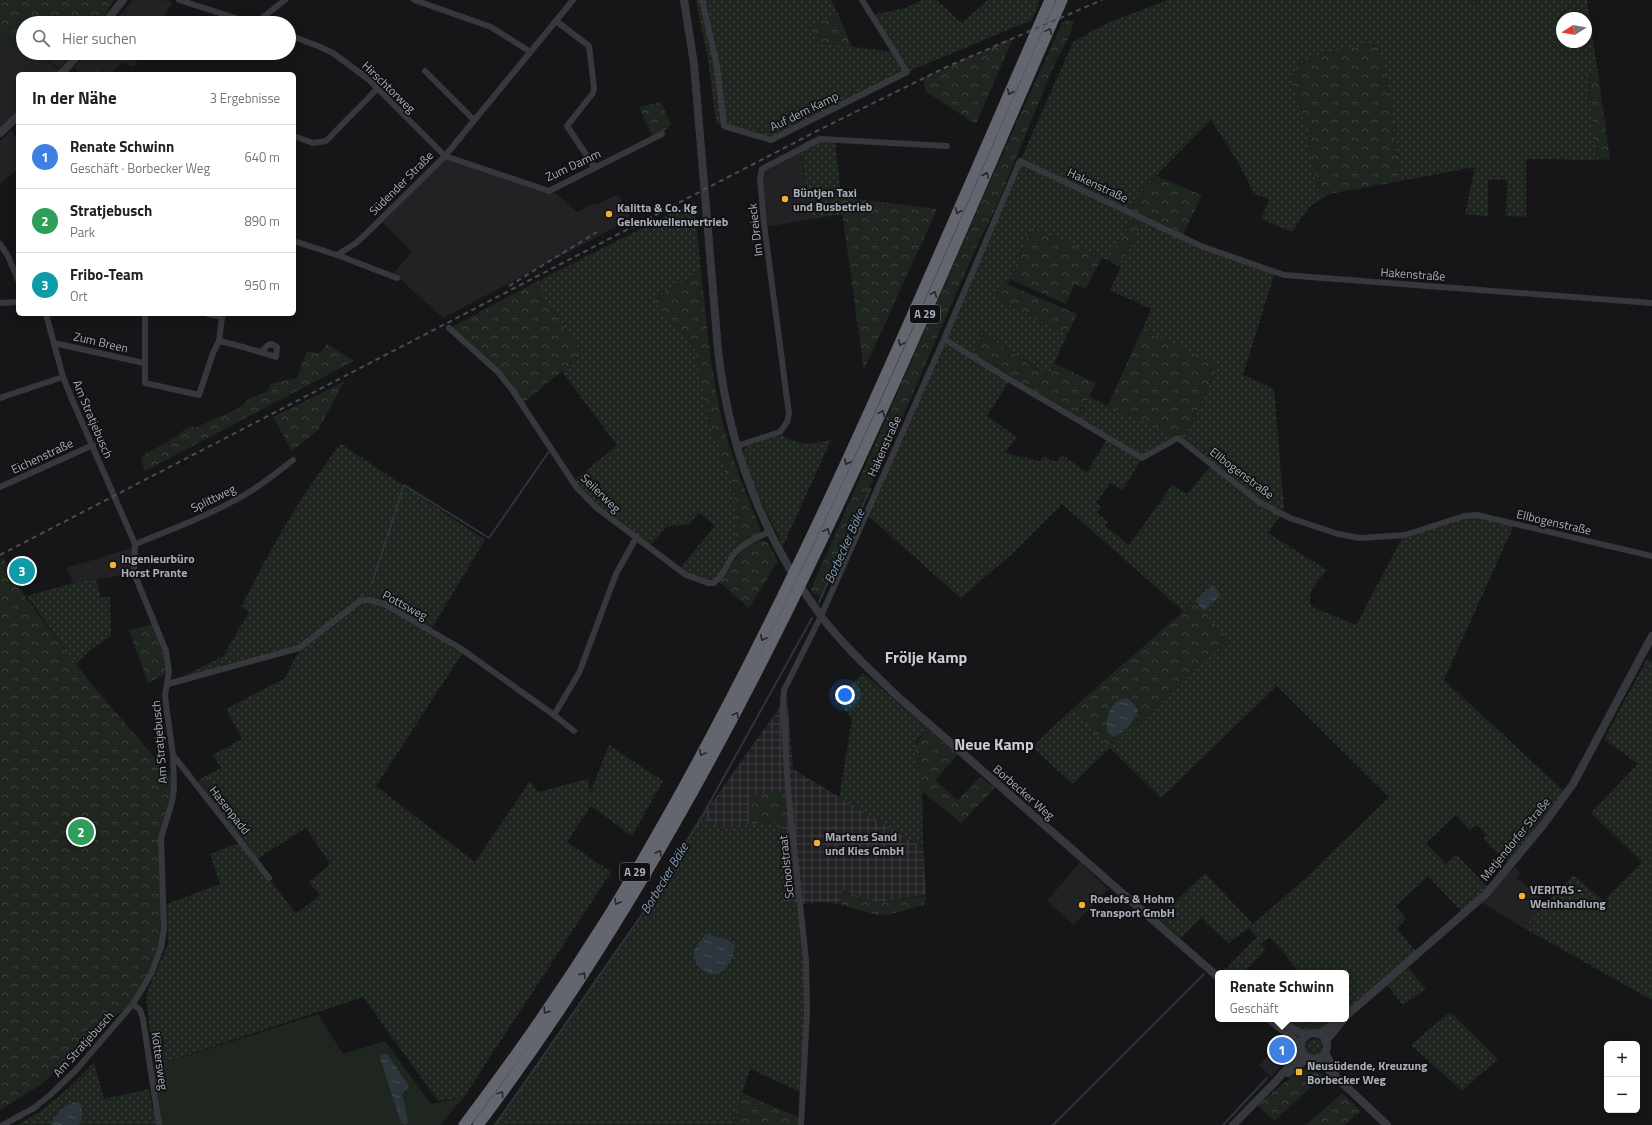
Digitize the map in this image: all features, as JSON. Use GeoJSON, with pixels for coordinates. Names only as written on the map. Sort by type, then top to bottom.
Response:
{"type":"FeatureCollection","features":[{"type":"Feature","properties":{"kind":"highway","name":"A 29"},"geometry":{"type":"LineString","coordinates":[[478,1125],[546,1032],[647,874],[713,757],[811,566],[892,389],[1031,59],[1050,0]]}},
{"type":"Feature","properties":{"kind":"highway","name":"A 29"},"geometry":{"type":"LineString","coordinates":[[464,1125],[502,1075],[541,1019],[600,929],[637,869],[702,752],[806,550],[1031,59],[1062,0]]}},
{"type":"Feature","properties":{"kind":"street"},"geometry":{"type":"LineString","coordinates":[[110,16],[123,0]]}},
{"type":"Feature","properties":{"kind":"street"},"geometry":{"type":"LineString","coordinates":[[179,0],[229,16]]}},
{"type":"Feature","properties":{"kind":"street"},"geometry":{"type":"LineString","coordinates":[[265,16],[285,0]]}},
{"type":"Feature","properties":{"kind":"street"},"geometry":{"type":"LineString","coordinates":[[414,0],[491,28],[530,51]]}},
{"type":"Feature","properties":{"kind":"street","name":"Südender Straße"},"geometry":{"type":"LineString","coordinates":[[337,255],[356,243],[365,235],[444,156],[573,0]]}},
{"type":"Feature","properties":{"kind":"street","name":"Borbecker Weg"},"geometry":{"type":"LineString","coordinates":[[684,0],[694,64],[721,372],[730,421],[737,446],[751,491],[769,532],[788,566],[822,616],[861,661],[896,695],[1215,974]]}},
{"type":"Feature","properties":{"kind":"street","name":"Auf dem Kamp"},"geometry":{"type":"LineString","coordinates":[[702,0],[717,66],[724,126],[771,140],[907,72],[862,0]]}},
{"type":"Feature","properties":{"kind":"street"},"geometry":{"type":"LineString","coordinates":[[556,20],[588,46],[594,88],[593,93],[567,126],[595,168]]}},
{"type":"Feature","properties":{"kind":"street","name":"Hirschtorweg"},"geometry":{"type":"LineString","coordinates":[[296,38],[318,46],[333,54],[368,79],[444,156]]}},
{"type":"Feature","properties":{"kind":"street"},"geometry":{"type":"LineString","coordinates":[[63,72],[74,60]]}},
{"type":"Feature","properties":{"kind":"street"},"geometry":{"type":"LineString","coordinates":[[425,71],[474,120]]}},
{"type":"Feature","properties":{"kind":"street"},"geometry":{"type":"LineString","coordinates":[[296,137],[317,143],[326,141],[377,89]]}},
{"type":"Feature","properties":{"kind":"street"},"geometry":{"type":"LineString","coordinates":[[0,133],[16,118]]}},
{"type":"Feature","properties":{"kind":"street","name":"Zum Damm"},"geometry":{"type":"LineString","coordinates":[[444,156],[549,191],[662,134]]}},
{"type":"Feature","properties":{"kind":"street","name":"Im Dreieck"},"geometry":{"type":"LineString","coordinates":[[737,446],[780,432],[788,422],[789,414],[764,224],[760,178],[762,169],[820,139],[947,146]]}},
{"type":"Feature","properties":{"kind":"street","name":"Hakenstraße"},"geometry":{"type":"LineString","coordinates":[[822,616],[944,339],[1020,161],[1201,246],[1284,275],[1652,303]]}},
{"type":"Feature","properties":{"kind":"street"},"geometry":{"type":"LineString","coordinates":[[296,242],[337,255],[396,278]]}},
{"type":"Feature","properties":{"kind":"street"},"geometry":{"type":"LineString","coordinates":[[0,244],[8,256],[16,275]]}},
{"type":"Feature","properties":{"kind":"street"},"geometry":{"type":"LineString","coordinates":[[0,303],[16,302]]}},
{"type":"Feature","properties":{"kind":"street","name":"Am Stratjebusch"},"geometry":{"type":"LineString","coordinates":[[3,1125],[34,1108],[76,1070],[133,1004],[151,974],[161,948],[164,928],[161,838],[172,802],[174,789],[173,755],[165,694],[170,672],[166,651],[136,578],[134,571],[135,544],[63,377],[47,316]]}},
{"type":"Feature","properties":{"kind":"street","name":"Zum Breen"},"geometry":{"type":"LineString","coordinates":[[145,316],[145,383],[199,395],[213,353],[219,341],[222,316]]}},
{"type":"Feature","properties":{"kind":"street","name":"Seilerweg"},"geometry":{"type":"LineString","coordinates":[[449,328],[498,372],[513,391],[577,488],[597,508],[686,575],[711,584],[714,583],[721,577],[736,552],[769,532]]}},
{"type":"Feature","properties":{"kind":"street","name":"Ellbogenstraße"},"geometry":{"type":"LineString","coordinates":[[944,339],[1142,458],[1178,438],[1259,502],[1290,518],[1338,534],[1360,538],[1405,535],[1464,516],[1476,516],[1652,556]]}},
{"type":"Feature","properties":{"kind":"street"},"geometry":{"type":"LineString","coordinates":[[219,341],[246,347],[260,352]]}},
{"type":"Feature","properties":{"kind":"street","name":"Zum Breen"},"geometry":{"type":"LineString","coordinates":[[54,343],[144,363]]}},
{"type":"Feature","properties":{"kind":"street"},"geometry":{"type":"LineString","coordinates":[[0,398],[63,377]]}},
{"type":"Feature","properties":{"kind":"street","name":"Eichenstraße"},"geometry":{"type":"LineString","coordinates":[[0,487],[93,445]]}},
{"type":"Feature","properties":{"kind":"street","name":"Splittweg"},"geometry":{"type":"LineString","coordinates":[[135,544],[189,522],[238,499],[258,487],[293,460]]}},
{"type":"Feature","properties":{"kind":"street"},"geometry":{"type":"LineString","coordinates":[[554,715],[579,673],[616,574],[636,538]]}},
{"type":"Feature","properties":{"kind":"street","name":"Pottsweg"},"geometry":{"type":"LineString","coordinates":[[168,684],[290,652],[299,648],[360,601],[370,600],[384,604],[460,648],[574,730]]}},
{"type":"Feature","properties":{"kind":"street","name":"Schoolstraat"},"geometry":{"type":"LineString","coordinates":[[801,1125],[806,1012],[806,960],[788,790],[783,704],[784,690],[822,616]]}},
{"type":"Feature","properties":{"kind":"street","name":"Metjendorfer Straße"},"geometry":{"type":"LineString","coordinates":[[1349,1013],[1486,894],[1544,824],[1573,784],[1652,636]]}},
{"type":"Feature","properties":{"kind":"street","name":"Hasenpadd"},"geometry":{"type":"LineString","coordinates":[[173,755],[269,878]]}},
{"type":"Feature","properties":{"kind":"street","name":"Köttersweg"},"geometry":{"type":"LineString","coordinates":[[133,1004],[140,1010],[143,1019],[159,1125]]}},
{"type":"Feature","properties":{"kind":"street"},"geometry":{"type":"LineString","coordinates":[[1272,1022],[1313,1058],[1339,1078],[1387,1125]]}},
{"type":"Feature","properties":{"kind":"street"},"geometry":{"type":"LineString","coordinates":[[1280,1022],[1306,1036],[1318,1034],[1338,1022]]}},
{"type":"Feature","properties":{"kind":"street"},"geometry":{"type":"LineString","coordinates":[[1339,1078],[1325,1052],[1326,1042],[1341,1022]]}},
{"type":"Feature","properties":{"kind":"street"},"geometry":{"type":"LineString","coordinates":[[1318,1034],[1326,1042]]}},
{"type":"Feature","properties":{"kind":"street"},"geometry":{"type":"LineString","coordinates":[[1233,1125],[1277,1080],[1302,1048],[1306,1036]]}},
{"type":"Feature","properties":{"kind":"street"},"geometry":{"type":"LineString","coordinates":[[1277,1080],[1325,1052]]}},
{"type":"Feature","properties":{"kind":"shaded area"},"geometry":{"type":"Polygon","coordinates":[[[133,0],[162,0],[173,2],[164,16],[119,16],[133,0]]]}},
{"type":"Feature","properties":{"kind":"shaded area"},"geometry":{"type":"Polygon","coordinates":[[[0,35],[16,42],[16,60],[46,60],[62,71],[16,72],[16,115],[0,129],[0,35]]]}},
{"type":"Feature","properties":{"kind":"shaded area"},"geometry":{"type":"Polygon","coordinates":[[[81,60],[138,60],[134,67],[122,62],[113,72],[106,72],[103,70],[102,72],[79,72],[74,68],[81,60]]]}},
{"type":"Feature","properties":{"kind":"shaded area"},"geometry":{"type":"Polygon","coordinates":[[[11,130],[16,138],[16,171],[0,184],[0,141],[11,130]]]}},
{"type":"Feature","properties":{"kind":"shaded area"},"geometry":{"type":"Polygon","coordinates":[[[800,147],[811,219],[767,227],[762,166],[800,147]]]}},
{"type":"Feature","properties":{"kind":"shaded area"},"geometry":{"type":"Polygon","coordinates":[[[445,156],[557,194],[577,212],[595,203],[596,205],[618,194],[631,219],[443,318],[398,277],[392,275],[412,252],[380,220],[445,156]]]}},
{"type":"Feature","properties":{"kind":"shaded area"},"geometry":{"type":"Polygon","coordinates":[[[135,547],[134,573],[74,583],[66,568],[135,547]]]}},
{"type":"Feature","properties":{"kind":"shaded area"},"geometry":{"type":"Polygon","coordinates":[[[787,697],[793,769],[923,848],[926,895],[877,902],[843,890],[840,904],[821,902],[801,904],[783,902],[781,821],[792,819],[749,796],[749,825],[721,828],[701,818],[787,697]]]}},
{"type":"Feature","properties":{"kind":"shaded area"},"geometry":{"type":"Polygon","coordinates":[[[1080,862],[1108,889],[1074,925],[1047,901],[1080,862]]]}},
{"type":"Feature","properties":{"kind":"shaded area"},"geometry":{"type":"Polygon","coordinates":[[[1514,867],[1521,873],[1517,878],[1547,903],[1524,928],[1483,903],[1514,867]]]}},
{"type":"Feature","properties":{"kind":"shaded area"},"geometry":{"type":"Polygon","coordinates":[[[1283,1041],[1290,1049],[1290,1056],[1271,1077],[1259,1065],[1283,1041]]]}},
{"type":"Feature","properties":{"kind":"green space"},"geometry":{"type":"Polygon","coordinates":[[[0,0],[114,0],[104,16],[16,16],[16,41],[0,35],[0,0]]]}},
{"type":"Feature","properties":{"kind":"green space"},"geometry":{"type":"Polygon","coordinates":[[[696,0],[831,0],[838,14],[809,27],[817,42],[894,52],[872,15],[905,8],[922,0],[936,0],[962,23],[988,0],[1040,0],[1032,20],[907,72],[774,142],[716,123],[708,59],[696,0]]]}},
{"type":"Feature","properties":{"kind":"green space"},"geometry":{"type":"Polygon","coordinates":[[[1168,0],[1474,0],[1475,4],[1475,0],[1587,0],[1589,12],[1556,12],[1556,48],[1592,48],[1592,33],[1598,73],[1587,75],[1598,160],[1526,159],[1526,217],[1506,216],[1507,180],[1488,180],[1488,216],[1465,214],[1475,167],[1401,181],[1387,79],[1292,84],[1302,113],[1320,200],[1309,207],[1292,232],[1261,219],[1269,200],[1254,193],[1238,162],[1211,120],[1140,192],[1136,215],[1107,260],[1032,228],[1008,284],[1003,282],[995,298],[1067,335],[1049,375],[982,333],[1010,380],[987,416],[1017,437],[1005,453],[1040,461],[1044,456],[1056,462],[1062,455],[1087,472],[1108,438],[1077,420],[1089,397],[1178,438],[1142,458],[1123,490],[1111,483],[1096,502],[1101,507],[1097,513],[1108,522],[1105,526],[1129,545],[1172,485],[1187,494],[1212,464],[1183,442],[1219,365],[1142,330],[1151,309],[1110,290],[1143,219],[1201,246],[1275,272],[1243,375],[1274,389],[1284,510],[1259,503],[1261,507],[1281,515],[1268,533],[1327,570],[1311,591],[1311,606],[1356,625],[1402,538],[1464,519],[1476,518],[1514,525],[1444,680],[1564,791],[1509,863],[1483,839],[1487,835],[1476,825],[1470,830],[1456,815],[1426,843],[1446,864],[1456,854],[1488,888],[1462,912],[1428,876],[1396,906],[1406,919],[1397,928],[1416,952],[1349,1009],[1349,970],[1297,970],[1281,949],[1269,937],[1261,944],[1266,949],[1246,970],[1225,970],[1257,937],[1249,928],[1228,943],[1201,918],[1181,938],[1158,918],[1205,873],[1253,924],[1308,876],[1389,797],[1277,686],[1161,798],[1110,748],[1195,601],[1184,612],[1062,504],[1013,553],[961,598],[868,516],[1020,161],[1073,42],[1107,23],[1168,0]]]}},
{"type":"Feature","properties":{"kind":"green space"},"geometry":{"type":"Polygon","coordinates":[[[838,14],[852,47],[817,42],[809,27],[838,14]]]}},
{"type":"Feature","properties":{"kind":"green space"},"geometry":{"type":"Polygon","coordinates":[[[1067,20],[1074,20],[1070,35],[1055,63],[996,207],[975,250],[900,423],[847,534],[821,596],[813,594],[811,589],[967,234],[1062,23],[1067,20]]]}},
{"type":"Feature","properties":{"kind":"green space"},"geometry":{"type":"Polygon","coordinates":[[[1013,38],[976,124],[926,92],[923,78],[1013,38]]]}},
{"type":"Feature","properties":{"kind":"green space"},"geometry":{"type":"Polygon","coordinates":[[[1378,43],[1387,79],[1401,181],[1329,194],[1320,200],[1302,113],[1292,84],[1295,68],[1304,60],[1326,52],[1378,43]]]}},
{"type":"Feature","properties":{"kind":"green space"},"geometry":{"type":"Polygon","coordinates":[[[48,60],[67,60],[60,68],[48,60]]]}},
{"type":"Feature","properties":{"kind":"green space"},"geometry":{"type":"Polygon","coordinates":[[[1598,73],[1610,159],[1598,160],[1587,75],[1598,73]]]}},
{"type":"Feature","properties":{"kind":"green space"},"geometry":{"type":"Polygon","coordinates":[[[661,102],[671,124],[662,134],[653,138],[639,107],[661,102]]]}},
{"type":"Feature","properties":{"kind":"green space"},"geometry":{"type":"Polygon","coordinates":[[[819,135],[820,139],[835,140],[843,214],[811,219],[800,145],[819,135]]]}},
{"type":"Feature","properties":{"kind":"green space"},"geometry":{"type":"Polygon","coordinates":[[[1157,176],[1202,195],[1182,237],[1143,220],[1121,267],[1107,260],[1136,215],[1127,211],[1140,192],[1157,176]]]}},
{"type":"Feature","properties":{"kind":"green space"},"geometry":{"type":"Polygon","coordinates":[[[840,197],[937,209],[864,370],[840,197]]]}},
{"type":"Feature","properties":{"kind":"green space"},"geometry":{"type":"Polygon","coordinates":[[[694,202],[701,272],[653,299],[694,347],[709,421],[725,473],[734,483],[736,549],[719,575],[712,581],[687,573],[680,568],[715,526],[699,513],[688,525],[667,526],[650,546],[597,508],[573,482],[617,445],[562,372],[583,354],[534,283],[694,202]]]}},
{"type":"Feature","properties":{"kind":"green space"},"geometry":{"type":"Polygon","coordinates":[[[1032,228],[1102,257],[1086,289],[1075,284],[1066,304],[1010,279],[1032,228]]]}},
{"type":"Feature","properties":{"kind":"green space"},"geometry":{"type":"Polygon","coordinates":[[[701,272],[710,352],[720,412],[741,481],[760,528],[760,534],[736,549],[734,483],[725,473],[709,421],[694,347],[653,299],[701,272]]]}},
{"type":"Feature","properties":{"kind":"green space"},"geometry":{"type":"Polygon","coordinates":[[[1002,282],[1077,314],[1067,335],[995,298],[1002,282]]]}},
{"type":"Feature","properties":{"kind":"green space"},"geometry":{"type":"Polygon","coordinates":[[[534,283],[583,354],[523,403],[513,391],[450,328],[534,283]]]}},
{"type":"Feature","properties":{"kind":"green space"},"geometry":{"type":"Polygon","coordinates":[[[1142,330],[1219,364],[1183,442],[1108,405],[1142,330]]]}},
{"type":"Feature","properties":{"kind":"green space"},"geometry":{"type":"Polygon","coordinates":[[[982,333],[1048,375],[1055,364],[1096,383],[1077,420],[972,356],[982,333]]]}},
{"type":"Feature","properties":{"kind":"green space"},"geometry":{"type":"Polygon","coordinates":[[[327,344],[354,361],[145,471],[141,460],[143,455],[169,441],[188,427],[197,427],[239,408],[250,398],[268,391],[270,384],[297,378],[307,351],[320,354],[327,344]]]}},
{"type":"Feature","properties":{"kind":"green space"},"geometry":{"type":"Polygon","coordinates":[[[344,382],[318,430],[292,451],[273,417],[344,382]]]}},
{"type":"Feature","properties":{"kind":"green space"},"geometry":{"type":"Polygon","coordinates":[[[782,435],[806,444],[831,440],[783,546],[754,486],[744,458],[744,451],[747,446],[782,435]]]}},
{"type":"Feature","properties":{"kind":"green space"},"geometry":{"type":"Polygon","coordinates":[[[341,444],[485,540],[430,631],[370,600],[464,651],[376,786],[475,862],[530,781],[538,792],[588,779],[590,793],[609,745],[663,781],[632,836],[591,806],[567,842],[611,872],[464,1097],[438,1101],[363,997],[154,1066],[146,998],[168,944],[167,904],[220,884],[210,854],[241,842],[223,819],[234,812],[206,776],[221,768],[213,755],[242,739],[226,709],[285,678],[301,647],[168,684],[223,656],[249,612],[241,607],[263,564],[299,502],[341,444]],[[306,828],[255,860],[296,914],[320,895],[309,882],[330,864],[306,828]]]}},
{"type":"Feature","properties":{"kind":"green space"},"geometry":{"type":"Polygon","coordinates":[[[762,540],[767,542],[778,561],[749,608],[718,581],[745,547],[762,540]]]}},
{"type":"Feature","properties":{"kind":"green space"},"geometry":{"type":"Polygon","coordinates":[[[3,557],[26,598],[76,664],[174,780],[164,826],[164,928],[155,968],[144,980],[127,1008],[110,1019],[42,1084],[0,1110],[0,559],[3,557]]]}},
{"type":"Feature","properties":{"kind":"green space"},"geometry":{"type":"Polygon","coordinates":[[[96,579],[101,598],[110,596],[111,636],[90,650],[76,664],[27,596],[73,583],[96,579]]]}},
{"type":"Feature","properties":{"kind":"green space"},"geometry":{"type":"Polygon","coordinates":[[[1195,601],[1229,640],[1110,748],[1072,709],[1195,601]]]}},
{"type":"Feature","properties":{"kind":"green space"},"geometry":{"type":"Polygon","coordinates":[[[155,624],[169,672],[148,683],[129,630],[155,624]]]}},
{"type":"Feature","properties":{"kind":"green space"},"geometry":{"type":"Polygon","coordinates":[[[1647,659],[1652,662],[1652,1000],[1524,928],[1573,875],[1604,901],[1642,862],[1591,813],[1638,764],[1604,739],[1647,659]]]}},
{"type":"Feature","properties":{"kind":"green space"},"geometry":{"type":"Polygon","coordinates":[[[863,673],[927,728],[916,741],[915,749],[922,791],[923,847],[839,798],[852,719],[837,699],[863,673]]]}},
{"type":"Feature","properties":{"kind":"green space"},"geometry":{"type":"Polygon","coordinates":[[[1072,709],[1110,748],[1073,784],[1032,747],[1072,709]]]}},
{"type":"Feature","properties":{"kind":"green space"},"geometry":{"type":"Polygon","coordinates":[[[927,728],[958,755],[935,780],[958,800],[980,777],[995,788],[961,823],[922,791],[915,749],[916,744],[927,728]]]}},
{"type":"Feature","properties":{"kind":"green space"},"geometry":{"type":"Polygon","coordinates":[[[206,776],[234,812],[223,819],[195,783],[206,776]]]}},
{"type":"Feature","properties":{"kind":"green space"},"geometry":{"type":"Polygon","coordinates":[[[788,790],[793,819],[749,825],[749,796],[788,790]]]}},
{"type":"Feature","properties":{"kind":"green space"},"geometry":{"type":"Polygon","coordinates":[[[701,818],[721,828],[781,821],[783,901],[801,904],[806,960],[803,1093],[750,1069],[732,1125],[495,1125],[641,916],[701,818]],[[694,951],[695,960],[698,966],[712,974],[694,951]]]}},
{"type":"Feature","properties":{"kind":"green space"},"geometry":{"type":"Polygon","coordinates":[[[842,890],[877,902],[926,896],[924,905],[891,914],[876,915],[840,904],[842,890]]]}},
{"type":"Feature","properties":{"kind":"green space"},"geometry":{"type":"Polygon","coordinates":[[[1408,968],[1426,989],[1403,1005],[1387,985],[1408,968]]]}},
{"type":"Feature","properties":{"kind":"green space"},"geometry":{"type":"Polygon","coordinates":[[[1450,1012],[1498,1059],[1462,1091],[1411,1045],[1450,1012]]]}},
{"type":"Feature","properties":{"kind":"green space"},"geometry":{"type":"Polygon","coordinates":[[[318,1014],[343,1054],[385,1041],[431,1104],[464,1097],[440,1125],[159,1125],[154,1096],[154,1066],[318,1014]]]}},
{"type":"Feature","properties":{"kind":"green space"},"geometry":{"type":"Polygon","coordinates":[[[1288,1022],[1333,1022],[1321,1030],[1303,1031],[1288,1022]]]}},
{"type":"Feature","properties":{"kind":"green space"},"geometry":{"type":"Polygon","coordinates":[[[1314,1039],[1320,1041],[1322,1047],[1320,1053],[1314,1055],[1308,1053],[1306,1047],[1308,1041],[1314,1039]]]}},
{"type":"Feature","properties":{"kind":"green space"},"geometry":{"type":"Polygon","coordinates":[[[94,1062],[104,1099],[149,1089],[156,1125],[17,1125],[28,1119],[58,1097],[94,1062]]]}},
{"type":"Feature","properties":{"kind":"green space"},"geometry":{"type":"Polygon","coordinates":[[[1300,1070],[1313,1071],[1324,1075],[1274,1121],[1257,1105],[1300,1070]]]}},
{"type":"Feature","properties":{"kind":"green space"},"geometry":{"type":"Polygon","coordinates":[[[742,1093],[801,1118],[801,1125],[732,1125],[742,1093]]]}},
{"type":"Feature","properties":{"kind":"green space"},"geometry":{"type":"Polygon","coordinates":[[[1342,1093],[1361,1111],[1344,1125],[1306,1125],[1342,1093]]]}},
{"type":"Feature","properties":{"kind":"water"},"geometry":{"type":"Polygon","coordinates":[[[1213,585],[1221,595],[1204,611],[1195,601],[1213,585]]]}},
{"type":"Feature","properties":{"kind":"water"},"geometry":{"type":"Polygon","coordinates":[[[1127,698],[1138,710],[1134,719],[1128,726],[1122,732],[1113,737],[1107,732],[1108,715],[1112,706],[1116,702],[1127,698]]]}},
{"type":"Feature","properties":{"kind":"water"},"geometry":{"type":"Polygon","coordinates":[[[706,934],[729,940],[735,946],[732,958],[725,970],[717,974],[704,971],[697,965],[695,960],[695,949],[706,934]]]}},
{"type":"Feature","properties":{"kind":"water"},"geometry":{"type":"Polygon","coordinates":[[[387,1054],[409,1086],[402,1094],[408,1123],[405,1125],[401,1123],[380,1058],[381,1055],[387,1054]]]}},
{"type":"Feature","properties":{"kind":"water"},"geometry":{"type":"Polygon","coordinates":[[[75,1102],[80,1103],[82,1109],[82,1117],[79,1125],[51,1125],[52,1121],[60,1111],[67,1105],[75,1102]]]}},
{"type":"Feature","properties":{"kind":"waterway"},"geometry":{"type":"LineString","coordinates":[[372,583],[404,485],[489,538],[550,450]]}},
{"type":"Feature","properties":{"kind":"waterway","name":"Borbecker Bäke"},"geometry":{"type":"LineString","coordinates":[[819,602],[870,489]]}},
{"type":"Feature","properties":{"kind":"waterway"},"geometry":{"type":"LineString","coordinates":[[357,600],[363,595]]}},
{"type":"Feature","properties":{"kind":"waterway","name":"Borbecker Bäke"},"geometry":{"type":"LineString","coordinates":[[495,1125],[641,916],[704,813],[812,618]]}},
{"type":"Feature","properties":{"kind":"waterway"},"geometry":{"type":"LineString","coordinates":[[1053,1125],[1204,974]]}},
{"type":"Feature","properties":{"kind":"waterway"},"geometry":{"type":"LineString","coordinates":[[1223,1125],[1267,1078]]}},
{"type":"Feature","properties":{"kind":"railway"},"geometry":{"type":"LineString","coordinates":[[0,555],[817,131],[944,68],[1102,0]]}},
{"type":"Feature","properties":{"kind":"railway"},"geometry":{"type":"LineString","coordinates":[[509,286],[597,232]]}},
{"type":"Feature","properties":{"kind":"place","name":"Büntjen Taxi und Busbetrieb"},"geometry":{"type":"Point","coordinates":[785,199]}},
{"type":"Feature","properties":{"kind":"place","name":"Kalitta & Co. Kg Gelenkwellenvertrieb"},"geometry":{"type":"Point","coordinates":[609,214]}},
{"type":"Feature","properties":{"kind":"place","name":"Ingenieurbüro Horst Prante"},"geometry":{"type":"Point","coordinates":[113,565]}},
{"type":"Feature","properties":{"kind":"place","name":"Fribo-Team"},"geometry":{"type":"Point","coordinates":[22,571]}},
{"type":"Feature","properties":{"kind":"place","name":"Stratjebusch"},"geometry":{"type":"Point","coordinates":[81,832]}},
{"type":"Feature","properties":{"kind":"place","name":"Martens Sand und Kies GmbH"},"geometry":{"type":"Point","coordinates":[817,843]}},
{"type":"Feature","properties":{"kind":"place","name":"VERITAS - Weinhandlung"},"geometry":{"type":"Point","coordinates":[1522,896]}},
{"type":"Feature","properties":{"kind":"place","name":"Roelofs & Hohm Transport GmbH"},"geometry":{"type":"Point","coordinates":[1082,905]}},
{"type":"Feature","properties":{"kind":"place","name":"Renate Schwinn"},"geometry":{"type":"Point","coordinates":[1282,1050]}},
{"type":"Feature","properties":{"kind":"place","name":"Neusüdende, Kreuzung Borbecker Weg"},"geometry":{"type":"Point","coordinates":[1299,1072]}},
{"type":"Feature","properties":{"kind":"district","name":"Frölje Kamp"},"geometry":{"type":"Point","coordinates":[926,657]}},
{"type":"Feature","properties":{"kind":"district","name":"Neue Kamp"},"geometry":{"type":"Point","coordinates":[994,744]}}]}
